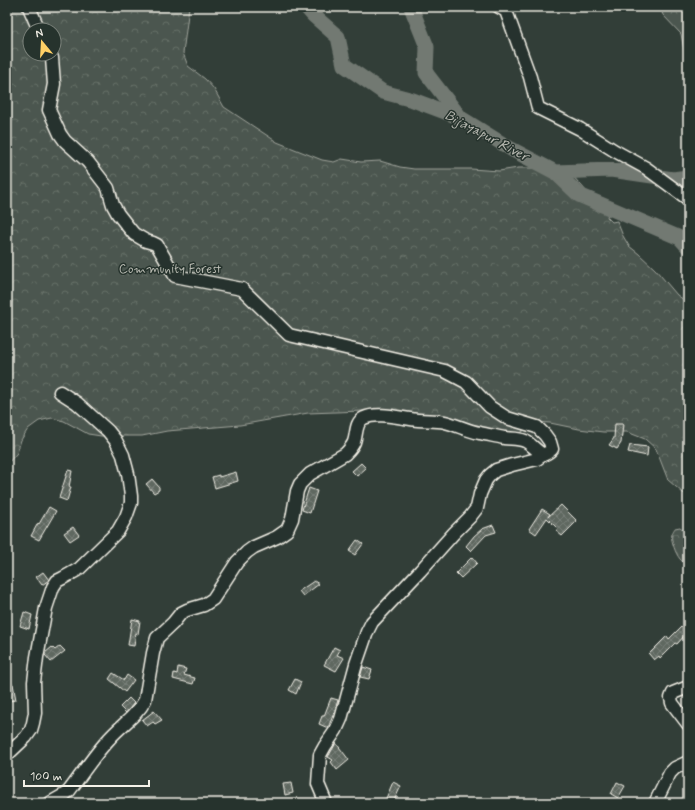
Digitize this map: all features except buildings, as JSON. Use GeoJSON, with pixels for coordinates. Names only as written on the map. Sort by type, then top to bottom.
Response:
{"type":"FeatureCollection","features":[{"type":"Feature","properties":{"kind":"street"},"geometry":{"type":"LineString","coordinates":[[29,7],[36,22]]}},
{"type":"Feature","properties":{"kind":"street"},"geometry":{"type":"LineString","coordinates":[[499,7],[506,11],[530,77],[538,108],[580,129],[646,168],[688,199]]}},
{"type":"Feature","properties":{"kind":"street"},"geometry":{"type":"LineString","coordinates":[[52,62],[54,84],[49,110],[60,134],[65,141],[88,162],[108,188],[113,205],[129,228],[134,234],[157,245],[175,276],[242,289],[289,335],[445,371],[466,382],[490,407],[507,418],[541,430],[550,442],[552,449],[550,452],[537,459],[496,470],[490,475],[486,480],[480,494],[477,508],[470,517],[372,622],[358,659],[341,719],[336,730],[320,755],[318,784],[326,803]]}},
{"type":"Feature","properties":{"kind":"street"},"geometry":{"type":"LineString","coordinates":[[7,754],[26,737],[31,730],[33,723],[35,713],[34,682],[37,657],[46,608],[53,587],[57,582],[79,568],[118,531],[126,516],[130,503],[131,496],[128,474],[123,455],[116,441],[108,431],[82,408],[60,392]]}},
{"type":"Feature","properties":{"kind":"street"},"geometry":{"type":"LineString","coordinates":[[50,803],[69,791],[108,740],[142,706],[157,638],[181,613],[204,605],[213,599],[237,562],[247,552],[277,537],[287,530],[292,519],[297,491],[300,484],[310,474],[345,454],[349,450],[354,442],[358,424],[363,419],[369,416],[396,416],[418,420],[436,420],[473,432],[525,441],[544,454]]}},
{"type":"Feature","properties":{"kind":"street"},"geometry":{"type":"LineString","coordinates":[[688,687],[673,693],[671,698],[672,703],[688,724]]}},
{"type":"Feature","properties":{"kind":"street"},"geometry":{"type":"LineString","coordinates":[[656,803],[670,773],[674,768],[688,762]]}},
{"type":"Feature","properties":{"kind":"green space","name":"Community Forest"},"geometry":{"type":"Polygon","coordinates":[[[7,7],[189,7],[183,53],[188,66],[205,79],[214,89],[224,107],[277,142],[322,160],[334,162],[342,159],[361,162],[380,161],[400,167],[414,169],[471,169],[499,171],[518,168],[552,168],[571,174],[588,193],[608,203],[609,210],[607,217],[612,222],[617,221],[629,246],[655,269],[677,295],[688,303],[688,495],[683,493],[668,480],[656,449],[645,439],[627,432],[603,432],[550,423],[521,421],[523,432],[509,434],[460,424],[446,417],[363,411],[308,413],[240,425],[167,431],[142,436],[101,436],[88,434],[64,421],[52,418],[39,421],[28,429],[21,440],[17,453],[7,464],[7,7]]]}},
{"type":"Feature","properties":{"kind":"green space"},"geometry":{"type":"Polygon","coordinates":[[[660,7],[688,7],[688,65],[681,34],[663,15],[660,7]]]}},
{"type":"Feature","properties":{"kind":"green space"},"geometry":{"type":"Polygon","coordinates":[[[680,527],[683,529],[688,538],[688,566],[678,556],[672,540],[672,533],[675,528],[680,527]]]}},
{"type":"Feature","properties":{"kind":"waterway","name":"Bijayapur River"},"geometry":{"type":"LineString","coordinates":[[306,7],[338,37],[344,65],[383,92],[413,100],[461,118],[511,149],[555,172],[579,195],[680,238],[688,247]]}},
{"type":"Feature","properties":{"kind":"waterway"},"geometry":{"type":"LineString","coordinates":[[411,7],[427,47],[426,73],[460,117]]}},
{"type":"Feature","properties":{"kind":"waterway"},"geometry":{"type":"LineString","coordinates":[[555,172],[611,170],[673,179],[688,177]]}}]}
